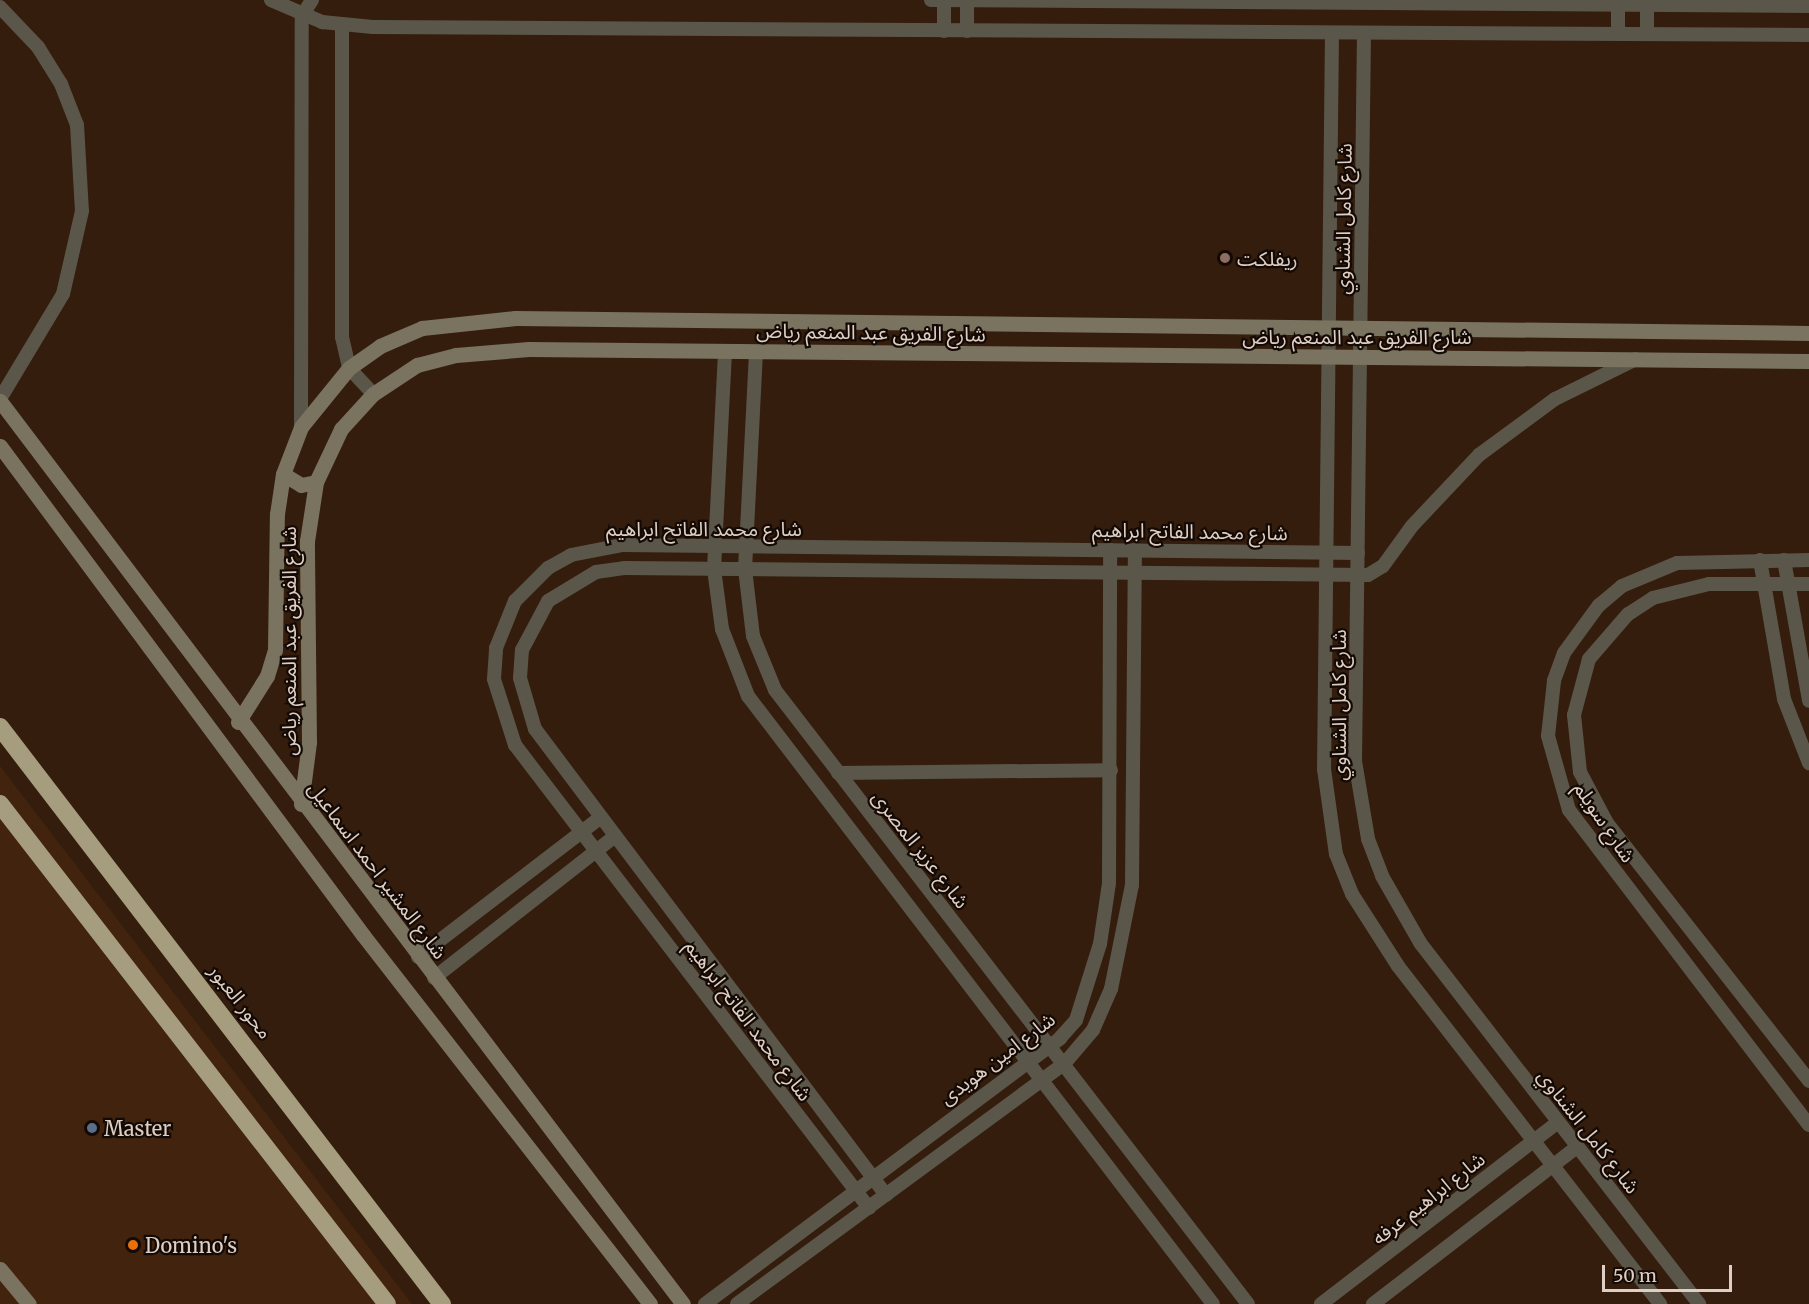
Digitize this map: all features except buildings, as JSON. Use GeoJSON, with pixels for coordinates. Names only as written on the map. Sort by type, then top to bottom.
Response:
{"type":"FeatureCollection","features":[{"type":"Feature","properties":{"kind":"highway","name":"محور العبور"},"geometry":{"type":"LineString","coordinates":[[0,727],[442,1304]]}},
{"type":"Feature","properties":{"kind":"highway"},"geometry":{"type":"LineString","coordinates":[[0,804],[381,1300]]}},
{"type":"Feature","properties":{"kind":"street"},"geometry":{"type":"LineString","coordinates":[[271,0],[302,16],[342,26],[1809,35]]}},
{"type":"Feature","properties":{"kind":"street"},"geometry":{"type":"LineString","coordinates":[[301,427],[302,16],[312,0]]}},
{"type":"Feature","properties":{"kind":"street"},"geometry":{"type":"LineString","coordinates":[[930,0],[1647,3],[1809,6]]}},
{"type":"Feature","properties":{"kind":"street"},"geometry":{"type":"LineString","coordinates":[[944,0],[944,31]]}},
{"type":"Feature","properties":{"kind":"street"},"geometry":{"type":"LineString","coordinates":[[967,0],[967,31]]}},
{"type":"Feature","properties":{"kind":"street"},"geometry":{"type":"LineString","coordinates":[[1617,3],[1617,34]]}},
{"type":"Feature","properties":{"kind":"street"},"geometry":{"type":"LineString","coordinates":[[1647,3],[1647,34]]}},
{"type":"Feature","properties":{"kind":"street"},"geometry":{"type":"LineString","coordinates":[[0,7],[38,47],[61,84],[77,124],[82,211],[63,294],[0,400]]}},
{"type":"Feature","properties":{"kind":"street"},"geometry":{"type":"LineString","coordinates":[[342,26],[342,337],[349,368],[373,394]]}},
{"type":"Feature","properties":{"kind":"street","name":"شارع كامل الشناوي"},"geometry":{"type":"LineString","coordinates":[[1332,33],[1324,769],[1336,854],[1373,931],[1660,1304]]}},
{"type":"Feature","properties":{"kind":"street","name":"شارع كامل الشناوي"},"geometry":{"type":"LineString","coordinates":[[1364,33],[1355,761],[1359,801],[1382,876],[1421,944],[1695,1300]]}},
{"type":"Feature","properties":{"kind":"street","name":"شارع الفريق عبد المنعم رياض"},"geometry":{"type":"LineString","coordinates":[[238,722],[263,684],[275,650],[277,514],[283,474],[301,427],[349,368],[380,346],[422,328],[466,320],[1809,333]]}},
{"type":"Feature","properties":{"kind":"street","name":"شارع الفريق عبد المنعم رياض"},"geometry":{"type":"LineString","coordinates":[[301,804],[309,742],[307,541],[316,482],[341,429],[373,394],[417,365],[489,351],[1809,361]]}},
{"type":"Feature","properties":{"kind":"street"},"geometry":{"type":"LineString","coordinates":[[725,351],[714,568],[728,652],[761,716],[1213,1304]]}},
{"type":"Feature","properties":{"kind":"street","name":"شارع عزيز المصرى"},"geometry":{"type":"LineString","coordinates":[[756,352],[744,546],[745,569],[762,664],[792,715],[1248,1304]]}},
{"type":"Feature","properties":{"kind":"street"},"geometry":{"type":"LineString","coordinates":[[1358,575],[1377,573],[1444,489],[1516,425],[1640,358]]}},
{"type":"Feature","properties":{"kind":"street","name":"شارع المشير احمد اسماعيل"},"geometry":{"type":"LineString","coordinates":[[0,400],[238,722],[683,1304]]}},
{"type":"Feature","properties":{"kind":"street"},"geometry":{"type":"LineString","coordinates":[[0,446],[363,935],[650,1304]]}},
{"type":"Feature","properties":{"kind":"street"},"geometry":{"type":"LineString","coordinates":[[283,474],[301,485],[316,482]]}},
{"type":"Feature","properties":{"kind":"street","name":"شارع محمد الفاتح ابراهيم"},"geometry":{"type":"LineString","coordinates":[[869,1208],[525,760],[500,709],[494,679],[505,618],[528,585],[571,555],[624,545],[1358,553]]}},
{"type":"Feature","properties":{"kind":"street","name":"شارع امين هويدى"},"geometry":{"type":"LineString","coordinates":[[705,1304],[960,1111],[1050,1046],[1078,1015],[1100,944],[1109,883],[1110,550]]}},
{"type":"Feature","properties":{"kind":"street"},"geometry":{"type":"LineString","coordinates":[[737,1304],[1042,1081],[1064,1064],[1086,1042],[1111,989],[1130,910],[1135,550]]}},
{"type":"Feature","properties":{"kind":"street"},"geometry":{"type":"LineString","coordinates":[[1760,560],[1784,699],[1809,763]]}},
{"type":"Feature","properties":{"kind":"street"},"geometry":{"type":"LineString","coordinates":[[1784,560],[1809,701]]}},
{"type":"Feature","properties":{"kind":"street","name":"شارع سويلم"},"geometry":{"type":"LineString","coordinates":[[1809,560],[1677,563],[1622,586],[1599,605],[1564,653],[1554,681],[1548,736],[1569,810],[1809,1125]]}},
{"type":"Feature","properties":{"kind":"street","name":"شارع محمد الفاتح ابراهيم"},"geometry":{"type":"LineString","coordinates":[[886,1195],[548,750],[525,706],[522,650],[532,624],[548,601],[596,572],[714,568],[1358,575]]}},
{"type":"Feature","properties":{"kind":"street","name":"شارع سويلم"},"geometry":{"type":"LineString","coordinates":[[1809,584],[1681,588],[1628,614],[1589,659],[1578,687],[1574,744],[1591,799],[1607,823],[1809,1081]]}},
{"type":"Feature","properties":{"kind":"street"},"geometry":{"type":"LineString","coordinates":[[838,773],[1111,771]]}},
{"type":"Feature","properties":{"kind":"street"},"geometry":{"type":"LineString","coordinates":[[418,957],[600,818]]}},
{"type":"Feature","properties":{"kind":"street"},"geometry":{"type":"LineString","coordinates":[[434,978],[614,837]]}},
{"type":"Feature","properties":{"kind":"street"},"geometry":{"type":"LineString","coordinates":[[495,898],[510,918]]}},
{"type":"Feature","properties":{"kind":"street"},"geometry":{"type":"LineString","coordinates":[[960,1111],[974,1131]]}},
{"type":"Feature","properties":{"kind":"street"},"geometry":{"type":"LineString","coordinates":[[806,1126],[824,1113]]}},
{"type":"Feature","properties":{"kind":"street","name":"شارع ابراهيم عرفه"},"geometry":{"type":"LineString","coordinates":[[1321,1304],[1558,1122]]}},
{"type":"Feature","properties":{"kind":"street"},"geometry":{"type":"LineString","coordinates":[[1373,1304],[1577,1147]]}},
{"type":"Feature","properties":{"kind":"street"},"geometry":{"type":"LineString","coordinates":[[0,1269],[29,1304]]}},
{"type":"Feature","properties":{"kind":"street"},"geometry":{"type":"LineString","coordinates":[[1680,1304],[1695,1300]]}},
{"type":"Feature","properties":{"kind":"shaded area"},"geometry":{"type":"Polygon","coordinates":[[[0,766],[412,1304],[0,1304],[0,766]]]}},
{"type":"Feature","properties":{"kind":"place","name":"ريفلكت"},"geometry":{"type":"Point","coordinates":[1225,258]}},
{"type":"Feature","properties":{"kind":"place","name":"Master"},"geometry":{"type":"Point","coordinates":[92,1128]}},
{"type":"Feature","properties":{"kind":"place","name":"Domino's"},"geometry":{"type":"Point","coordinates":[133,1245]}}]}
